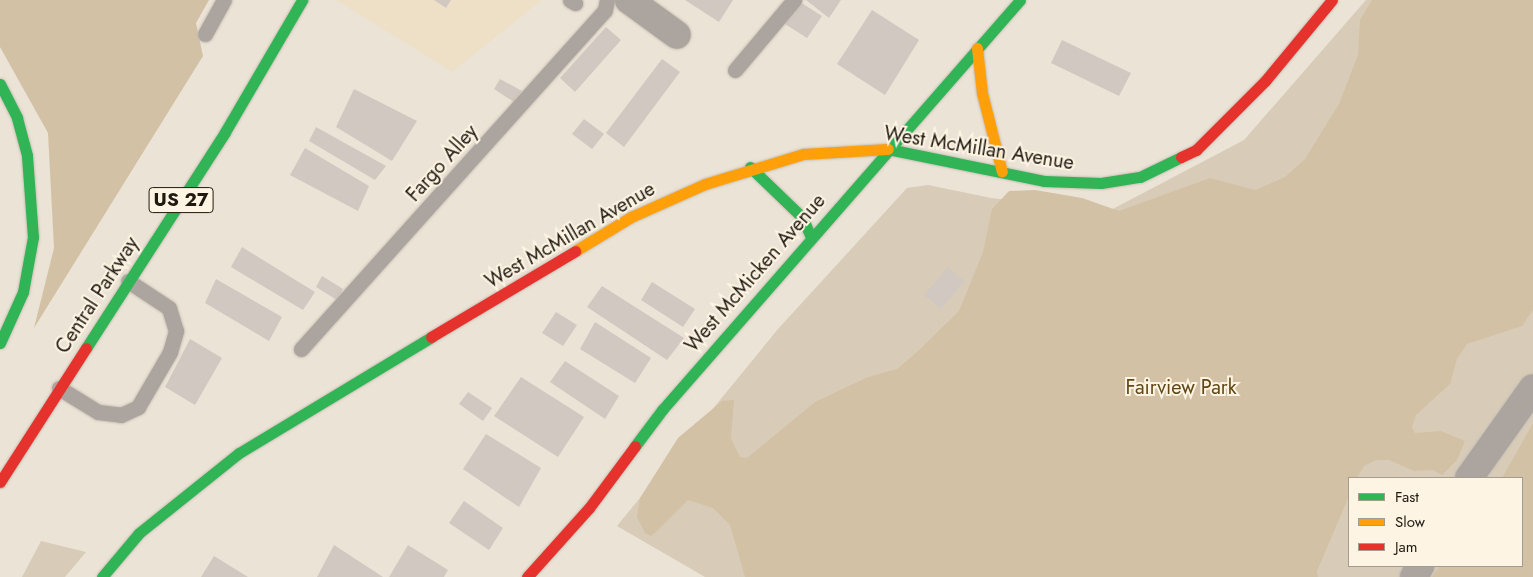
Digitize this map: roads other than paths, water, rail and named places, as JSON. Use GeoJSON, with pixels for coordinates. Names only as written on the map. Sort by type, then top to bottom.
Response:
{"type":"FeatureCollection","features":[{"type":"Feature","properties":{"kind":"main road","name":"Central Parkway"},"geometry":{"type":"LineString","coordinates":[[0,482],[225,132],[302,0]]}},
{"type":"Feature","properties":{"kind":"main road","name":"West McMicken Avenue"},"geometry":{"type":"LineString","coordinates":[[527,577],[589,508],[662,410],[887,149],[1020,0]]}},
{"type":"Feature","properties":{"kind":"main road","name":"West McMillan Avenue"},"geometry":{"type":"LineString","coordinates":[[102,577],[139,533],[240,453],[631,217],[750,167],[803,154],[887,149],[1044,181],[1101,183],[1140,177],[1196,150],[1265,81],[1332,0]]}},
{"type":"Feature","properties":{"kind":"main road"},"geometry":{"type":"LineString","coordinates":[[977,48],[982,92],[1002,172]]}},
{"type":"Feature","properties":{"kind":"main road"},"geometry":{"type":"LineString","coordinates":[[0,84],[17,118],[27,156],[33,237],[23,292],[0,344]]}},
{"type":"Feature","properties":{"kind":"main road"},"geometry":{"type":"LineString","coordinates":[[750,167],[802,217],[811,237]]}},
{"type":"Feature","properties":{"kind":"street"},"geometry":{"type":"LineString","coordinates":[[629,0],[677,35]]}},
{"type":"Feature","properties":{"kind":"street"},"geometry":{"type":"LineString","coordinates":[[1470,477],[1533,388]]}},
{"type":"Feature","properties":{"kind":"lane"},"geometry":{"type":"LineString","coordinates":[[205,34],[224,0]]}},
{"type":"Feature","properties":{"kind":"lane","name":"Fargo Alley"},"geometry":{"type":"LineString","coordinates":[[300,349],[604,10],[607,0]]}},
{"type":"Feature","properties":{"kind":"lane"},"geometry":{"type":"LineString","coordinates":[[735,70],[794,0]]}},
{"type":"Feature","properties":{"kind":"lane"},"geometry":{"type":"LineString","coordinates":[[59,388],[98,412],[120,416],[138,407],[170,352],[176,331],[169,308],[128,281]]}},
{"type":"Feature","properties":{"kind":"park label","name":"Fairview Park"},"geometry":{"type":"Point","coordinates":[1181,387]}}]}
